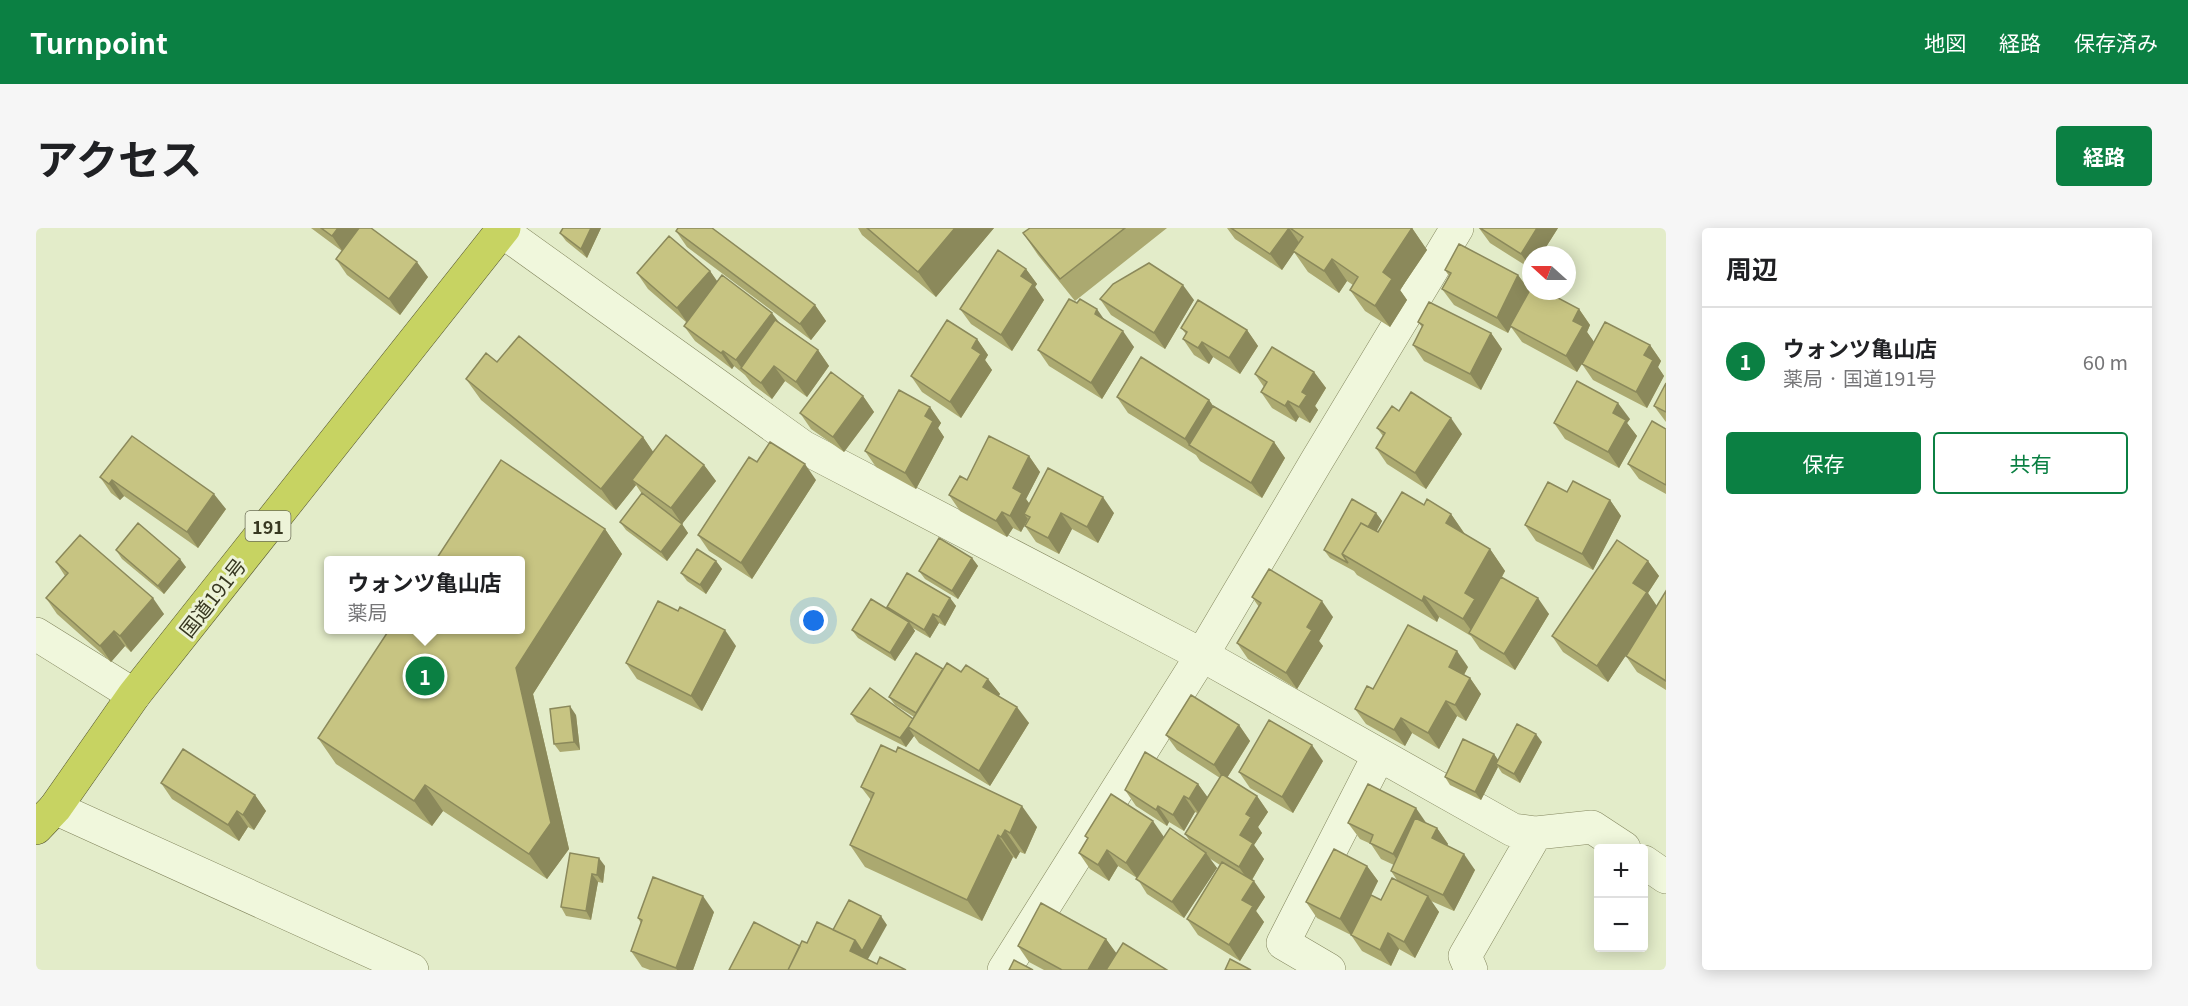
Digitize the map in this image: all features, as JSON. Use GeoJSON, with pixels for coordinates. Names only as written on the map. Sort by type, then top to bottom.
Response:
{"type":"FeatureCollection","features":[{"type":"Feature","properties":{"kind":"highway","name":"国道191号"},"geometry":{"type":"LineString","coordinates":[[45,818],[134,695],[503,229]]}},
{"type":"Feature","properties":{"kind":"street"},"geometry":{"type":"LineString","coordinates":[[1004,970],[1202,656],[1457,228]]}},
{"type":"Feature","properties":{"kind":"street"},"geometry":{"type":"LineString","coordinates":[[503,229],[803,447],[1202,656],[1513,830],[1536,833],[1592,827],[1617,844]]}},
{"type":"Feature","properties":{"kind":"street"},"geometry":{"type":"LineString","coordinates":[[36,634],[134,695]]}},
{"type":"Feature","properties":{"kind":"street"},"geometry":{"type":"LineString","coordinates":[[1329,970],[1283,943],[1379,755]]}},
{"type":"Feature","properties":{"kind":"street"},"geometry":{"type":"LineString","coordinates":[[45,818],[412,970]]}},
{"type":"Feature","properties":{"kind":"street"},"geometry":{"type":"LineString","coordinates":[[1471,970],[1465,957],[1536,833]]}},
{"type":"Feature","properties":{"kind":"street"},"geometry":{"type":"LineString","coordinates":[[1648,864],[1666,876]]}},
{"type":"Feature","properties":{"kind":"building"},"geometry":{"type":"Polygon","coordinates":[[[321,228],[338,228],[332,236],[321,228]]]}},
{"type":"Feature","properties":{"kind":"building"},"geometry":{"type":"Polygon","coordinates":[[[359,228],[371,228],[417,262],[389,299],[336,259],[359,228]]]}},
{"type":"Feature","properties":{"kind":"building"},"geometry":{"type":"Polygon","coordinates":[[[563,228],[591,228],[581,249],[560,233],[563,228]]]}},
{"type":"Feature","properties":{"kind":"building"},"geometry":{"type":"Polygon","coordinates":[[[678,228],[712,228],[815,305],[800,324],[676,231],[678,228]]]}},
{"type":"Feature","properties":{"kind":"building"},"geometry":{"type":"Polygon","coordinates":[[[867,228],[955,228],[918,272],[867,228]]]}},
{"type":"Feature","properties":{"kind":"building"},"geometry":{"type":"Polygon","coordinates":[[[1030,228],[1125,228],[1060,279],[1023,233],[1030,228]]]}},
{"type":"Feature","properties":{"kind":"building"},"geometry":{"type":"Polygon","coordinates":[[[1231,228],[1289,228],[1270,254],[1231,228]]]}},
{"type":"Feature","properties":{"kind":"building"},"geometry":{"type":"Polygon","coordinates":[[[1290,228],[1412,228],[1383,272],[1392,279],[1375,306],[1350,290],[1358,277],[1332,259],[1324,271],[1293,251],[1303,237],[1290,228]]]}},
{"type":"Feature","properties":{"kind":"building"},"geometry":{"type":"Polygon","coordinates":[[[1480,228],[1537,228],[1526,246],[1522,246],[1521,254],[1480,228]]]}},
{"type":"Feature","properties":{"kind":"building"},"geometry":{"type":"Polygon","coordinates":[[[669,236],[710,271],[677,308],[637,273],[669,236]]]}},
{"type":"Feature","properties":{"kind":"building"},"geometry":{"type":"Polygon","coordinates":[[[1459,244],[1518,275],[1497,318],[1442,289],[1451,273],[1445,270],[1459,244]]]}},
{"type":"Feature","properties":{"kind":"building"},"geometry":{"type":"Polygon","coordinates":[[[998,250],[1026,269],[1021,276],[1033,284],[1001,335],[960,309],[998,250]]]}},
{"type":"Feature","properties":{"kind":"building"},"geometry":{"type":"Polygon","coordinates":[[[1149,263],[1183,285],[1154,333],[1100,299],[1113,284],[1149,263]]]}},
{"type":"Feature","properties":{"kind":"building"},"geometry":{"type":"Polygon","coordinates":[[[722,275],[772,313],[736,360],[723,351],[721,353],[684,326],[722,275]]]}},
{"type":"Feature","properties":{"kind":"building"},"geometry":{"type":"Polygon","coordinates":[[[1069,299],[1077,303],[1080,299],[1097,309],[1095,314],[1123,331],[1091,383],[1038,350],[1069,299]]]}},
{"type":"Feature","properties":{"kind":"building"},"geometry":{"type":"Polygon","coordinates":[[[1198,300],[1247,330],[1229,358],[1202,342],[1198,348],[1183,339],[1187,332],[1181,328],[1198,300]]]}},
{"type":"Feature","properties":{"kind":"building"},"geometry":{"type":"Polygon","coordinates":[[[1524,300],[1562,300],[1579,309],[1573,321],[1583,326],[1566,356],[1510,326],[1524,300]]]}},
{"type":"Feature","properties":{"kind":"building"},"geometry":{"type":"Polygon","coordinates":[[[1429,302],[1491,333],[1470,374],[1413,345],[1423,325],[1418,322],[1429,302]]]}},
{"type":"Feature","properties":{"kind":"building"},"geometry":{"type":"Polygon","coordinates":[[[775,320],[818,350],[796,382],[774,366],[761,383],[741,368],[775,320]]]}},
{"type":"Feature","properties":{"kind":"building"},"geometry":{"type":"Polygon","coordinates":[[[947,320],[977,339],[972,348],[981,354],[950,402],[911,376],[947,320]]]}},
{"type":"Feature","properties":{"kind":"building"},"geometry":{"type":"Polygon","coordinates":[[[1605,322],[1650,345],[1644,355],[1653,360],[1636,392],[1582,364],[1605,322]]]}},
{"type":"Feature","properties":{"kind":"building"},"geometry":{"type":"Polygon","coordinates":[[[519,336],[643,437],[601,489],[466,379],[486,353],[497,362],[519,336]]]}},
{"type":"Feature","properties":{"kind":"building"},"geometry":{"type":"Polygon","coordinates":[[[1272,347],[1314,372],[1302,392],[1307,395],[1299,407],[1288,401],[1285,406],[1261,392],[1267,382],[1255,374],[1272,347]]]}},
{"type":"Feature","properties":{"kind":"building"},"geometry":{"type":"Polygon","coordinates":[[[1141,357],[1209,400],[1185,439],[1117,397],[1141,357]]]}},
{"type":"Feature","properties":{"kind":"building"},"geometry":{"type":"Polygon","coordinates":[[[831,372],[863,396],[833,437],[800,413],[831,372]]]}},
{"type":"Feature","properties":{"kind":"building"},"geometry":{"type":"Polygon","coordinates":[[[1577,381],[1618,403],[1613,413],[1626,420],[1608,452],[1554,423],[1577,381]]]}},
{"type":"Feature","properties":{"kind":"building"},"geometry":{"type":"Polygon","coordinates":[[[1666,383],[1666,412],[1654,406],[1666,383]]]}},
{"type":"Feature","properties":{"kind":"building"},"geometry":{"type":"Polygon","coordinates":[[[899,390],[930,407],[925,416],[933,421],[905,473],[865,451],[899,390]]]}},
{"type":"Feature","properties":{"kind":"building"},"geometry":{"type":"Polygon","coordinates":[[[1411,392],[1451,418],[1415,473],[1376,448],[1385,433],[1377,428],[1392,406],[1399,411],[1411,392]]]}},
{"type":"Feature","properties":{"kind":"building"},"geometry":{"type":"Polygon","coordinates":[[[1213,406],[1274,442],[1251,483],[1189,445],[1213,406]]]}},
{"type":"Feature","properties":{"kind":"building"},"geometry":{"type":"Polygon","coordinates":[[[1652,421],[1666,429],[1666,485],[1628,464],[1652,421]]]}},
{"type":"Feature","properties":{"kind":"building"},"geometry":{"type":"Polygon","coordinates":[[[666,435],[704,465],[671,508],[632,480],[666,435]]]}},
{"type":"Feature","properties":{"kind":"building"},"geometry":{"type":"Polygon","coordinates":[[[132,436],[214,494],[187,532],[112,480],[109,484],[100,477],[132,436]]]}},
{"type":"Feature","properties":{"kind":"building"},"geometry":{"type":"Polygon","coordinates":[[[989,436],[1029,456],[1013,488],[1022,493],[1010,516],[1002,512],[996,521],[949,495],[960,476],[967,480],[989,436]]]}},
{"type":"Feature","properties":{"kind":"building"},"geometry":{"type":"Polygon","coordinates":[[[770,442],[805,464],[741,563],[698,535],[749,457],[757,462],[770,442]]]}},
{"type":"Feature","properties":{"kind":"building"},"geometry":{"type":"Polygon","coordinates":[[[501,460],[605,529],[516,668],[551,823],[529,854],[425,785],[414,801],[318,738],[386,634],[525,634],[525,556],[438,556],[501,460]]]}},
{"type":"Feature","properties":{"kind":"building"},"geometry":{"type":"Polygon","coordinates":[[[1048,468],[1103,497],[1087,527],[1061,513],[1048,538],[1025,526],[1030,517],[1024,514],[1048,468]]]}},
{"type":"Feature","properties":{"kind":"building"},"geometry":{"type":"Polygon","coordinates":[[[1573,481],[1610,500],[1582,554],[1525,525],[1548,482],[1567,492],[1573,481]]]}},
{"type":"Feature","properties":{"kind":"building"},"geometry":{"type":"Polygon","coordinates":[[[1402,492],[1424,505],[1427,499],[1451,514],[1446,523],[1490,549],[1465,593],[1475,599],[1463,619],[1424,596],[1422,601],[1342,554],[1361,523],[1378,532],[1402,492]]]}},
{"type":"Feature","properties":{"kind":"building"},"geometry":{"type":"Polygon","coordinates":[[[642,493],[682,524],[661,552],[620,522],[642,493]]]}},
{"type":"Feature","properties":{"kind":"building"},"geometry":{"type":"Polygon","coordinates":[[[1352,499],[1376,513],[1368,527],[1361,523],[1342,554],[1348,563],[1324,550],[1352,499]]]}},
{"type":"Feature","properties":{"kind":"building"},"geometry":{"type":"Polygon","coordinates":[[[138,523],[180,559],[158,586],[116,550],[138,523]]]}},
{"type":"Feature","properties":{"kind":"building"},"geometry":{"type":"Polygon","coordinates":[[[80,535],[153,598],[120,636],[114,631],[100,646],[46,598],[68,573],[56,562],[80,535]]]}},
{"type":"Feature","properties":{"kind":"building"},"geometry":{"type":"Polygon","coordinates":[[[939,538],[972,558],[952,591],[919,571],[939,538]]]}},
{"type":"Feature","properties":{"kind":"building"},"geometry":{"type":"Polygon","coordinates":[[[1617,540],[1648,561],[1633,583],[1647,592],[1597,666],[1552,636],[1617,540]]]}},
{"type":"Feature","properties":{"kind":"building"},"geometry":{"type":"Polygon","coordinates":[[[697,549],[716,561],[700,585],[681,573],[697,549]]]}},
{"type":"Feature","properties":{"kind":"building"},"geometry":{"type":"Polygon","coordinates":[[[1269,569],[1322,601],[1307,627],[1312,630],[1286,673],[1237,643],[1261,603],[1252,597],[1269,569]]]}},
{"type":"Feature","properties":{"kind":"building"},"geometry":{"type":"Polygon","coordinates":[[[907,573],[950,598],[939,617],[933,614],[924,630],[887,607],[907,573]]]}},
{"type":"Feature","properties":{"kind":"building"},"geometry":{"type":"Polygon","coordinates":[[[1501,577],[1538,598],[1504,654],[1469,633],[1501,577]]]}},
{"type":"Feature","properties":{"kind":"building"},"geometry":{"type":"Polygon","coordinates":[[[1666,591],[1666,681],[1626,656],[1666,591]]]}},
{"type":"Feature","properties":{"kind":"building"},"geometry":{"type":"Polygon","coordinates":[[[871,599],[909,622],[890,653],[852,630],[871,599]]]}},
{"type":"Feature","properties":{"kind":"building"},"geometry":{"type":"Polygon","coordinates":[[[658,601],[678,611],[680,607],[725,630],[691,696],[626,663],[658,601]]]}},
{"type":"Feature","properties":{"kind":"building"},"geometry":{"type":"Polygon","coordinates":[[[1408,625],[1457,651],[1449,667],[1470,678],[1455,705],[1446,701],[1428,733],[1401,718],[1394,730],[1355,709],[1367,686],[1373,689],[1408,625]]]}},
{"type":"Feature","properties":{"kind":"building"},"geometry":{"type":"Polygon","coordinates":[[[916,653],[943,669],[916,713],[889,697],[916,653]]]}},
{"type":"Feature","properties":{"kind":"building"},"geometry":{"type":"Polygon","coordinates":[[[947,663],[961,672],[966,665],[988,679],[983,687],[1017,707],[979,771],[908,727],[947,663]]]}},
{"type":"Feature","properties":{"kind":"building"},"geometry":{"type":"Polygon","coordinates":[[[870,688],[913,719],[900,738],[851,714],[870,688]]]}},
{"type":"Feature","properties":{"kind":"building"},"geometry":{"type":"Polygon","coordinates":[[[1191,695],[1239,725],[1214,765],[1166,735],[1191,695]]]}},
{"type":"Feature","properties":{"kind":"building"},"geometry":{"type":"Polygon","coordinates":[[[570,706],[574,742],[554,744],[550,709],[570,706]]]}},
{"type":"Feature","properties":{"kind":"building"},"geometry":{"type":"Polygon","coordinates":[[[1269,720],[1312,745],[1282,797],[1239,772],[1269,720]]]}},
{"type":"Feature","properties":{"kind":"building"},"geometry":{"type":"Polygon","coordinates":[[[1517,724],[1536,734],[1514,774],[1496,764],[1517,724]]]}},
{"type":"Feature","properties":{"kind":"building"},"geometry":{"type":"Polygon","coordinates":[[[1463,739],[1494,754],[1475,792],[1445,777],[1463,739]]]}},
{"type":"Feature","properties":{"kind":"building"},"geometry":{"type":"Polygon","coordinates":[[[881,745],[896,752],[898,747],[1022,806],[1010,833],[1005,830],[1001,837],[998,835],[967,900],[850,845],[874,793],[861,787],[881,745]]]}},
{"type":"Feature","properties":{"kind":"building"},"geometry":{"type":"Polygon","coordinates":[[[183,749],[255,795],[243,815],[237,811],[228,825],[161,783],[183,749]]]}},
{"type":"Feature","properties":{"kind":"building"},"geometry":{"type":"Polygon","coordinates":[[[1145,752],[1198,784],[1189,799],[1184,796],[1173,815],[1158,806],[1156,810],[1125,790],[1145,752]]]}},
{"type":"Feature","properties":{"kind":"building"},"geometry":{"type":"Polygon","coordinates":[[[1222,774],[1257,796],[1246,814],[1251,817],[1240,835],[1253,843],[1239,867],[1185,834],[1222,774]]]}},
{"type":"Feature","properties":{"kind":"building"},"geometry":{"type":"Polygon","coordinates":[[[1368,784],[1416,808],[1393,854],[1370,843],[1373,835],[1348,823],[1368,784]]]}},
{"type":"Feature","properties":{"kind":"building"},"geometry":{"type":"Polygon","coordinates":[[[1111,794],[1153,821],[1126,863],[1107,850],[1098,865],[1079,853],[1088,838],[1085,836],[1111,794]]]}},
{"type":"Feature","properties":{"kind":"building"},"geometry":{"type":"Polygon","coordinates":[[[1415,818],[1437,828],[1432,838],[1464,854],[1443,895],[1391,871],[1415,818]]]}},
{"type":"Feature","properties":{"kind":"building"},"geometry":{"type":"Polygon","coordinates":[[[1170,828],[1206,853],[1172,902],[1136,879],[1170,828]]]}},
{"type":"Feature","properties":{"kind":"building"},"geometry":{"type":"Polygon","coordinates":[[[1334,849],[1367,866],[1340,919],[1306,902],[1334,849]]]}},
{"type":"Feature","properties":{"kind":"building"},"geometry":{"type":"Polygon","coordinates":[[[570,853],[599,858],[597,875],[592,874],[586,911],[561,907],[570,853]]]}},
{"type":"Feature","properties":{"kind":"building"},"geometry":{"type":"Polygon","coordinates":[[[1222,862],[1254,881],[1242,900],[1253,906],[1229,945],[1187,919],[1222,862]]]}},
{"type":"Feature","properties":{"kind":"building"},"geometry":{"type":"Polygon","coordinates":[[[653,877],[703,896],[676,968],[631,951],[642,920],[638,918],[653,877]]]}},
{"type":"Feature","properties":{"kind":"building"},"geometry":{"type":"Polygon","coordinates":[[[1392,878],[1428,896],[1404,942],[1388,933],[1380,950],[1351,935],[1371,895],[1381,900],[1392,878]]]}},
{"type":"Feature","properties":{"kind":"building"},"geometry":{"type":"Polygon","coordinates":[[[849,900],[881,916],[862,951],[855,940],[833,930],[849,900]]]}},
{"type":"Feature","properties":{"kind":"building"},"geometry":{"type":"Polygon","coordinates":[[[1041,903],[1106,939],[1088,970],[1062,970],[1018,946],[1041,903]]]}},
{"type":"Feature","properties":{"kind":"building"},"geometry":{"type":"Polygon","coordinates":[[[754,922],[800,946],[788,970],[729,970],[754,922]]]}},
{"type":"Feature","properties":{"kind":"building"},"geometry":{"type":"Polygon","coordinates":[[[817,922],[855,940],[850,951],[877,964],[880,957],[906,970],[788,970],[802,941],[807,943],[817,922]]]}},
{"type":"Feature","properties":{"kind":"building"},"geometry":{"type":"Polygon","coordinates":[[[1123,943],[1167,970],[1106,970],[1123,943]]]}},
{"type":"Feature","properties":{"kind":"building"},"geometry":{"type":"Polygon","coordinates":[[[1230,959],[1251,970],[1225,970],[1230,959]]]}},
{"type":"Feature","properties":{"kind":"building"},"geometry":{"type":"Polygon","coordinates":[[[1014,960],[1033,970],[1009,970],[1014,960]]]}},
{"type":"Feature","properties":{"kind":"place","name":"ウォンツ亀山店"},"geometry":{"type":"Point","coordinates":[425,676]}}]}
